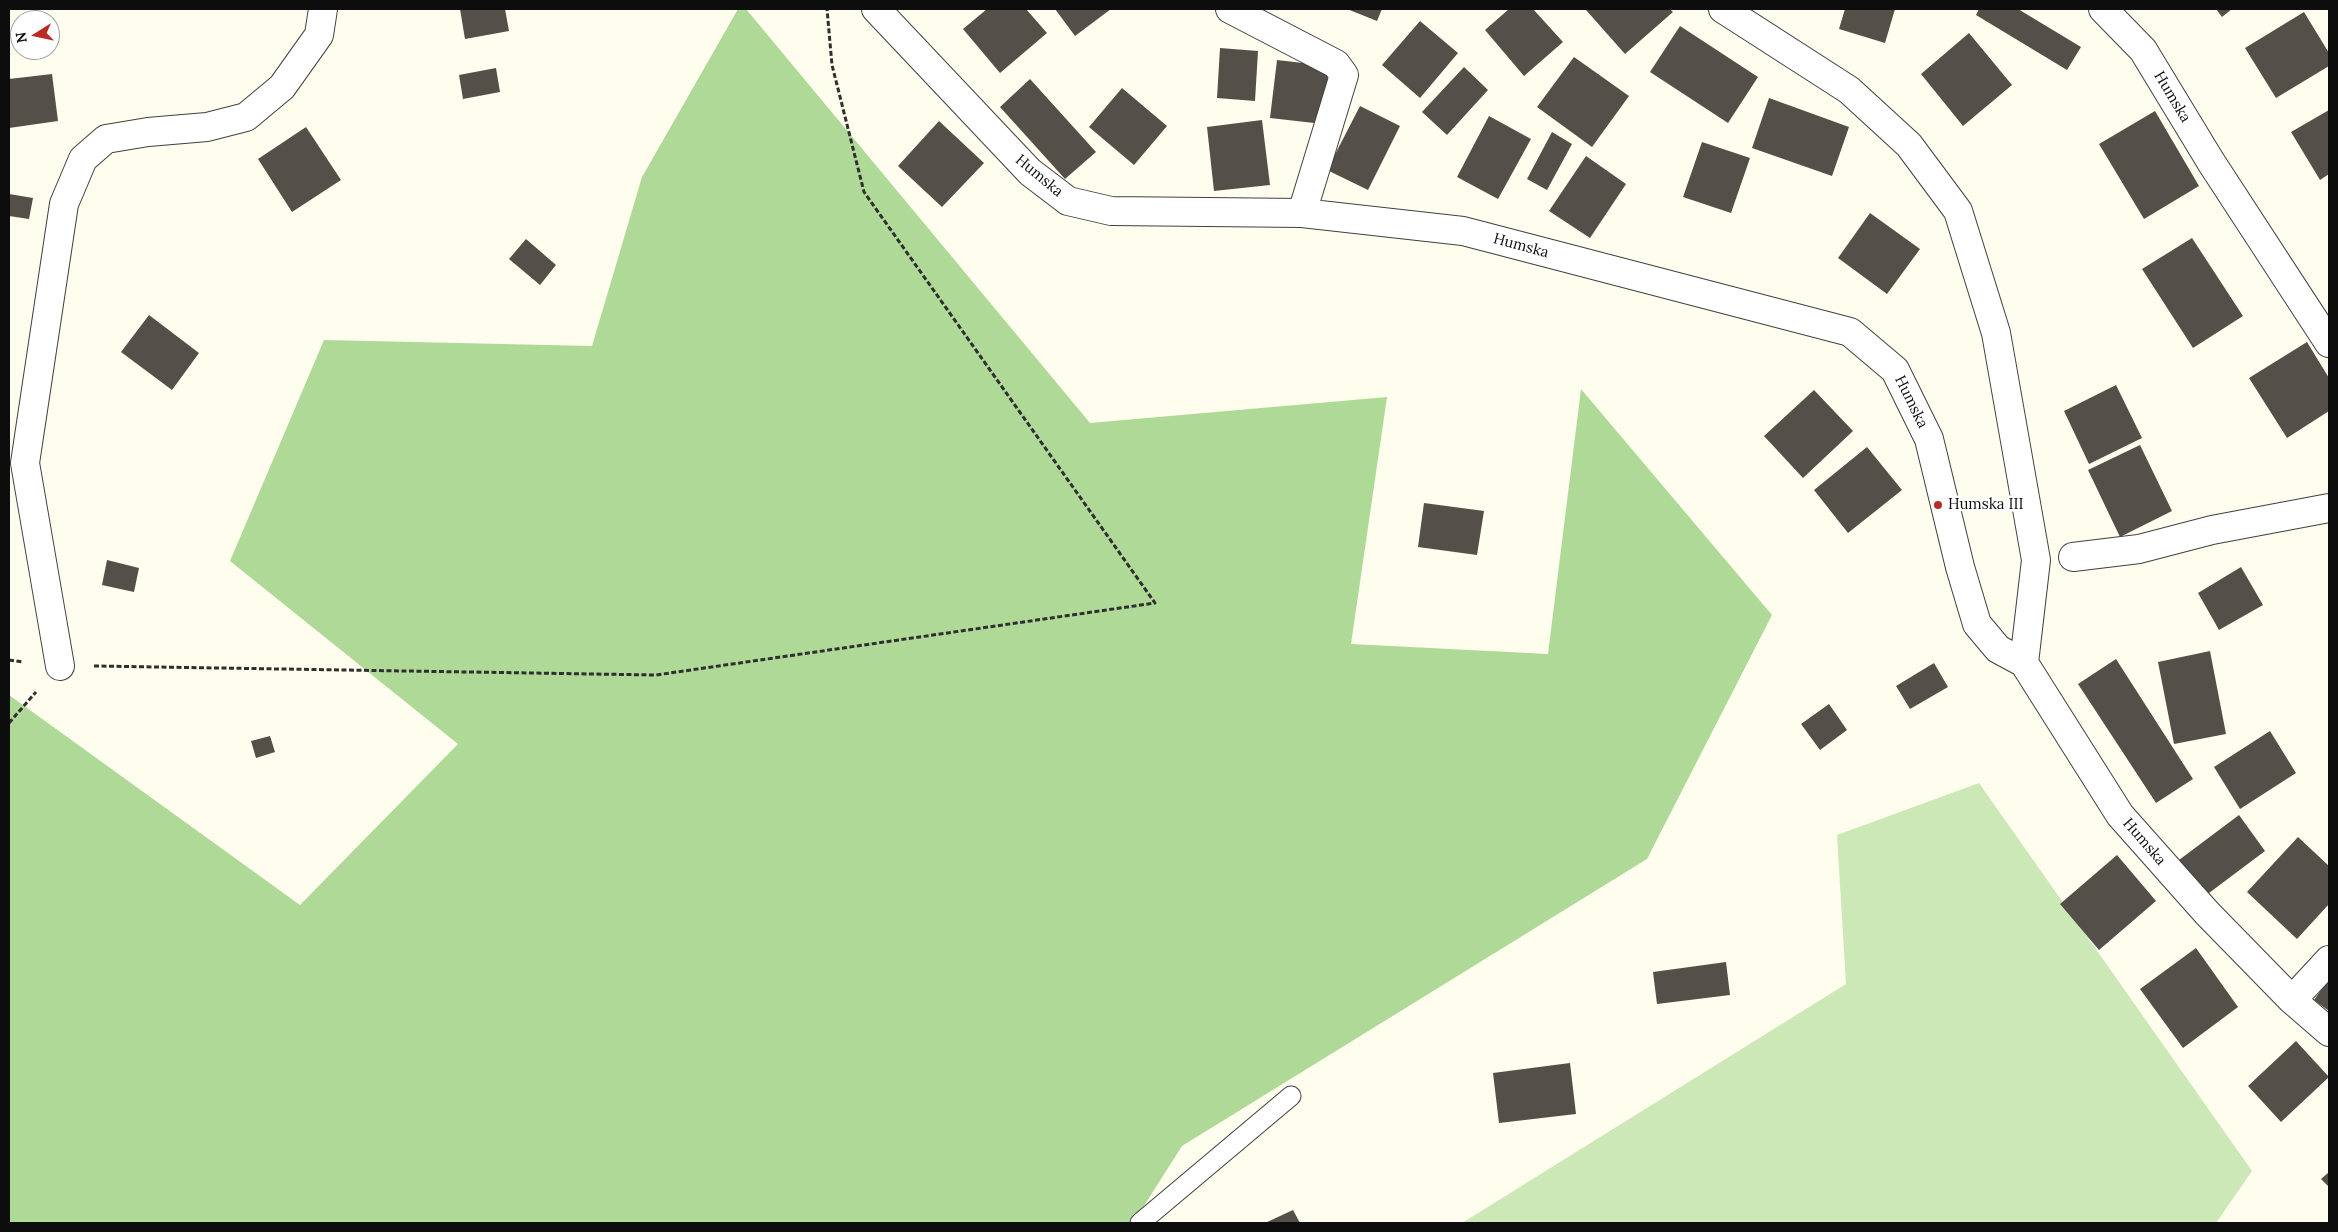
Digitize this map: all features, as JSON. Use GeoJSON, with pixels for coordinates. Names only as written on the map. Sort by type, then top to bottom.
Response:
{"type":"FeatureCollection","features":[{"type":"Feature","properties":{"kind":"street"},"geometry":{"type":"LineString","coordinates":[[60,666],[25,463],[64,204],[83,159],[106,139],[148,132],[208,127],[246,116],[282,87],[319,35],[323,9]]}},
{"type":"Feature","properties":{"kind":"street","name":"Humska"},"geometry":{"type":"LineString","coordinates":[[876,9],[1030,172],[1068,201],[1111,211],[1302,213],[1463,231],[1850,332],[1895,370],[1930,439],[1960,567],[1976,624],[1998,649],[2024,663],[2120,815],[2207,913],[2292,1000],[2329,1032]]}},
{"type":"Feature","properties":{"kind":"street"},"geometry":{"type":"LineString","coordinates":[[1230,9],[1336,64],[1344,75],[1302,213]]}},
{"type":"Feature","properties":{"kind":"street"},"geometry":{"type":"LineString","coordinates":[[1723,9],[1849,90],[1909,144],[1958,212],[1996,333],[2036,560],[2024,663]]}},
{"type":"Feature","properties":{"kind":"street","name":"Humska"},"geometry":{"type":"LineString","coordinates":[[2103,9],[2143,50],[2211,162],[2329,343]]}},
{"type":"Feature","properties":{"kind":"street"},"geometry":{"type":"LineString","coordinates":[[2074,557],[2139,549],[2212,530],[2329,508]]}},
{"type":"Feature","properties":{"kind":"street"},"geometry":{"type":"LineString","coordinates":[[2292,1000],[2329,960]]}},
{"type":"Feature","properties":{"kind":"lane"},"geometry":{"type":"LineString","coordinates":[[1140,1223],[1291,1096]]}},
{"type":"Feature","properties":{"kind":"path"},"geometry":{"type":"LineString","coordinates":[[9,723],[60,666],[656,675],[1155,603],[864,192],[832,65],[827,9]]}},
{"type":"Feature","properties":{"kind":"green space"},"geometry":{"type":"Polygon","coordinates":[[[738,9],[746,9],[1090,423],[1387,397],[1351,644],[1548,654],[1581,389],[1772,615],[1647,859],[1182,1146],[1133,1223],[9,1223],[9,695],[300,905],[458,744],[230,561],[324,340],[592,346],[642,177],[738,9]]]}},
{"type":"Feature","properties":{"kind":"green space"},"geometry":{"type":"Polygon","coordinates":[[[1979,783],[2252,1171],[2216,1223],[1462,1223],[1846,984],[1837,835],[1979,783]]]}},
{"type":"Feature","properties":{"kind":"building"},"geometry":{"type":"Polygon","coordinates":[[[460,9],[505,9],[509,31],[465,39],[460,9]]]}},
{"type":"Feature","properties":{"kind":"building"},"geometry":{"type":"Polygon","coordinates":[[[987,9],[1026,9],[1047,33],[1000,73],[963,29],[987,9]]]}},
{"type":"Feature","properties":{"kind":"building"},"geometry":{"type":"Polygon","coordinates":[[[1055,9],[1111,9],[1075,36],[1055,9]]]}},
{"type":"Feature","properties":{"kind":"building"},"geometry":{"type":"Polygon","coordinates":[[[1347,9],[1382,9],[1377,21],[1347,9]]]}},
{"type":"Feature","properties":{"kind":"building"},"geometry":{"type":"Polygon","coordinates":[[[1509,9],[1533,9],[1563,42],[1524,76],[1485,30],[1509,9]]]}},
{"type":"Feature","properties":{"kind":"building"},"geometry":{"type":"Polygon","coordinates":[[[1670,9],[1673,12],[1625,54],[1586,10],[1670,9]]]}},
{"type":"Feature","properties":{"kind":"building"},"geometry":{"type":"Polygon","coordinates":[[[1845,9],[1895,9],[1885,43],[1839,29],[1845,9]]]}},
{"type":"Feature","properties":{"kind":"building"},"geometry":{"type":"Polygon","coordinates":[[[1979,9],[2018,9],[2081,47],[2067,70],[1976,15],[1979,9]]]}},
{"type":"Feature","properties":{"kind":"building"},"geometry":{"type":"Polygon","coordinates":[[[2216,9],[2232,9],[2222,17],[2216,9]]]}},
{"type":"Feature","properties":{"kind":"building"},"geometry":{"type":"Polygon","coordinates":[[[2304,12],[2329,53],[2329,66],[2276,98],[2245,48],[2304,12]]]}},
{"type":"Feature","properties":{"kind":"building"},"geometry":{"type":"Polygon","coordinates":[[[1420,21],[1458,53],[1420,98],[1382,65],[1420,21]]]}},
{"type":"Feature","properties":{"kind":"building"},"geometry":{"type":"Polygon","coordinates":[[[1680,26],[1758,77],[1728,123],[1650,72],[1680,26]]]}},
{"type":"Feature","properties":{"kind":"building"},"geometry":{"type":"Polygon","coordinates":[[[1969,33],[2012,85],[1963,126],[1921,74],[1969,33]]]}},
{"type":"Feature","properties":{"kind":"building"},"geometry":{"type":"Polygon","coordinates":[[[1220,48],[1258,51],[1255,101],[1217,98],[1220,48]]]}},
{"type":"Feature","properties":{"kind":"building"},"geometry":{"type":"Polygon","coordinates":[[[1574,57],[1629,96],[1592,147],[1537,107],[1574,57]]]}},
{"type":"Feature","properties":{"kind":"building"},"geometry":{"type":"Polygon","coordinates":[[[1277,60],[1329,66],[1323,124],[1270,118],[1277,60]]]}},
{"type":"Feature","properties":{"kind":"building"},"geometry":{"type":"Polygon","coordinates":[[[1464,67],[1488,90],[1447,135],[1422,112],[1464,67]]]}},
{"type":"Feature","properties":{"kind":"building"},"geometry":{"type":"Polygon","coordinates":[[[496,68],[500,92],[463,99],[459,75],[496,68]]]}},
{"type":"Feature","properties":{"kind":"building"},"geometry":{"type":"Polygon","coordinates":[[[52,74],[58,121],[9,128],[9,79],[52,74]]]}},
{"type":"Feature","properties":{"kind":"building"},"geometry":{"type":"Polygon","coordinates":[[[1030,79],[1096,152],[1065,179],[1000,107],[1030,79]]]}},
{"type":"Feature","properties":{"kind":"building"},"geometry":{"type":"Polygon","coordinates":[[[1122,88],[1167,126],[1134,165],[1089,127],[1122,88]]]}},
{"type":"Feature","properties":{"kind":"building"},"geometry":{"type":"Polygon","coordinates":[[[1769,98],[1849,127],[1832,176],[1752,148],[1769,98]]]}},
{"type":"Feature","properties":{"kind":"building"},"geometry":{"type":"Polygon","coordinates":[[[1360,106],[1400,126],[1368,190],[1327,170],[1360,106]]]}},
{"type":"Feature","properties":{"kind":"building"},"geometry":{"type":"Polygon","coordinates":[[[2329,110],[2329,174],[2320,180],[2291,132],[2329,110]]]}},
{"type":"Feature","properties":{"kind":"building"},"geometry":{"type":"Polygon","coordinates":[[[2155,111],[2199,186],[2144,219],[2099,144],[2155,111]]]}},
{"type":"Feature","properties":{"kind":"building"},"geometry":{"type":"Polygon","coordinates":[[[1489,116],[1531,139],[1498,199],[1457,177],[1489,116]]]}},
{"type":"Feature","properties":{"kind":"building"},"geometry":{"type":"Polygon","coordinates":[[[1262,120],[1270,185],[1214,191],[1207,127],[1262,120]]]}},
{"type":"Feature","properties":{"kind":"building"},"geometry":{"type":"Polygon","coordinates":[[[939,121],[984,163],[942,207],[898,166],[939,121]]]}},
{"type":"Feature","properties":{"kind":"building"},"geometry":{"type":"Polygon","coordinates":[[[306,127],[341,180],[292,212],[258,159],[306,127]]]}},
{"type":"Feature","properties":{"kind":"building"},"geometry":{"type":"Polygon","coordinates":[[[1552,132],[1572,144],[1547,190],[1527,179],[1552,132]]]}},
{"type":"Feature","properties":{"kind":"building"},"geometry":{"type":"Polygon","coordinates":[[[1702,142],[1750,158],[1731,213],[1683,197],[1702,142]]]}},
{"type":"Feature","properties":{"kind":"building"},"geometry":{"type":"Polygon","coordinates":[[[1586,156],[1626,184],[1590,238],[1549,211],[1586,156]]]}},
{"type":"Feature","properties":{"kind":"building"},"geometry":{"type":"Polygon","coordinates":[[[9,194],[33,198],[29,219],[9,216],[9,194]]]}},
{"type":"Feature","properties":{"kind":"building"},"geometry":{"type":"Polygon","coordinates":[[[1870,213],[1920,249],[1887,294],[1838,258],[1870,213]]]}},
{"type":"Feature","properties":{"kind":"building"},"geometry":{"type":"Polygon","coordinates":[[[2192,238],[2243,316],[2193,348],[2142,269],[2192,238]]]}},
{"type":"Feature","properties":{"kind":"building"},"geometry":{"type":"Polygon","coordinates":[[[526,239],[556,265],[540,285],[509,259],[526,239]]]}},
{"type":"Feature","properties":{"kind":"building"},"geometry":{"type":"Polygon","coordinates":[[[149,315],[199,353],[172,390],[121,352],[149,315]]]}},
{"type":"Feature","properties":{"kind":"building"},"geometry":{"type":"Polygon","coordinates":[[[2307,342],[2329,378],[2329,411],[2287,438],[2249,378],[2307,342]]]}},
{"type":"Feature","properties":{"kind":"building"},"geometry":{"type":"Polygon","coordinates":[[[2116,385],[2142,438],[2089,464],[2064,411],[2116,385]]]}},
{"type":"Feature","properties":{"kind":"building"},"geometry":{"type":"Polygon","coordinates":[[[1814,390],[1853,431],[1803,478],[1764,436],[1814,390]]]}},
{"type":"Feature","properties":{"kind":"building"},"geometry":{"type":"Polygon","coordinates":[[[2140,445],[2172,511],[2120,537],[2088,470],[2140,445]]]}},
{"type":"Feature","properties":{"kind":"building"},"geometry":{"type":"Polygon","coordinates":[[[1867,447],[1902,490],[1848,533],[1814,490],[1867,447]]]}},
{"type":"Feature","properties":{"kind":"building"},"geometry":{"type":"Polygon","coordinates":[[[1424,503],[1484,511],[1477,555],[1418,547],[1424,503]]]}},
{"type":"Feature","properties":{"kind":"building"},"geometry":{"type":"Polygon","coordinates":[[[107,560],[139,568],[134,592],[102,585],[107,560]]]}},
{"type":"Feature","properties":{"kind":"building"},"geometry":{"type":"Polygon","coordinates":[[[2241,567],[2263,605],[2219,630],[2198,593],[2241,567]]]}},
{"type":"Feature","properties":{"kind":"building"},"geometry":{"type":"Polygon","coordinates":[[[2210,651],[2226,734],[2174,744],[2158,662],[2210,651]]]}},
{"type":"Feature","properties":{"kind":"building"},"geometry":{"type":"Polygon","coordinates":[[[2116,659],[2193,779],[2156,803],[2078,684],[2116,659]]]}},
{"type":"Feature","properties":{"kind":"building"},"geometry":{"type":"Polygon","coordinates":[[[1934,663],[1948,687],[1910,709],[1896,686],[1934,663]]]}},
{"type":"Feature","properties":{"kind":"building"},"geometry":{"type":"Polygon","coordinates":[[[1829,704],[1847,730],[1820,750],[1801,724],[1829,704]]]}},
{"type":"Feature","properties":{"kind":"building"},"geometry":{"type":"Polygon","coordinates":[[[2270,731],[2296,773],[2240,809],[2214,767],[2270,731]]]}},
{"type":"Feature","properties":{"kind":"building"},"geometry":{"type":"Polygon","coordinates":[[[270,736],[275,752],[256,758],[251,741],[270,736]]]}},
{"type":"Feature","properties":{"kind":"building"},"geometry":{"type":"Polygon","coordinates":[[[2239,815],[2265,851],[2205,896],[2179,860],[2239,815]]]}},
{"type":"Feature","properties":{"kind":"building"},"geometry":{"type":"Polygon","coordinates":[[[2298,837],[2329,866],[2329,904],[2297,939],[2247,892],[2298,837]]]}},
{"type":"Feature","properties":{"kind":"building"},"geometry":{"type":"Polygon","coordinates":[[[2117,855],[2156,901],[2099,950],[2060,904],[2117,855]]]}},
{"type":"Feature","properties":{"kind":"building"},"geometry":{"type":"Polygon","coordinates":[[[2196,948],[2238,1007],[2183,1048],[2140,989],[2196,948]]]}},
{"type":"Feature","properties":{"kind":"building"},"geometry":{"type":"Polygon","coordinates":[[[1726,962],[1730,995],[1657,1004],[1653,972],[1726,962]]]}},
{"type":"Feature","properties":{"kind":"building"},"geometry":{"type":"Polygon","coordinates":[[[2329,979],[2329,1011],[2314,1000],[2329,979]]]}},
{"type":"Feature","properties":{"kind":"building"},"geometry":{"type":"Polygon","coordinates":[[[2296,1041],[2329,1077],[2281,1122],[2248,1086],[2296,1041]]]}},
{"type":"Feature","properties":{"kind":"building"},"geometry":{"type":"Polygon","coordinates":[[[1570,1063],[1576,1114],[1499,1123],[1493,1073],[1570,1063]]]}},
{"type":"Feature","properties":{"kind":"building"},"geometry":{"type":"Polygon","coordinates":[[[2329,1172],[2329,1187],[2321,1179],[2329,1172]]]}},
{"type":"Feature","properties":{"kind":"building"},"geometry":{"type":"Polygon","coordinates":[[[1293,1210],[1300,1223],[1265,1223],[1293,1210]]]}},
{"type":"Feature","properties":{"kind":"place","name":"Humska III"},"geometry":{"type":"Point","coordinates":[1938,505]}}]}
